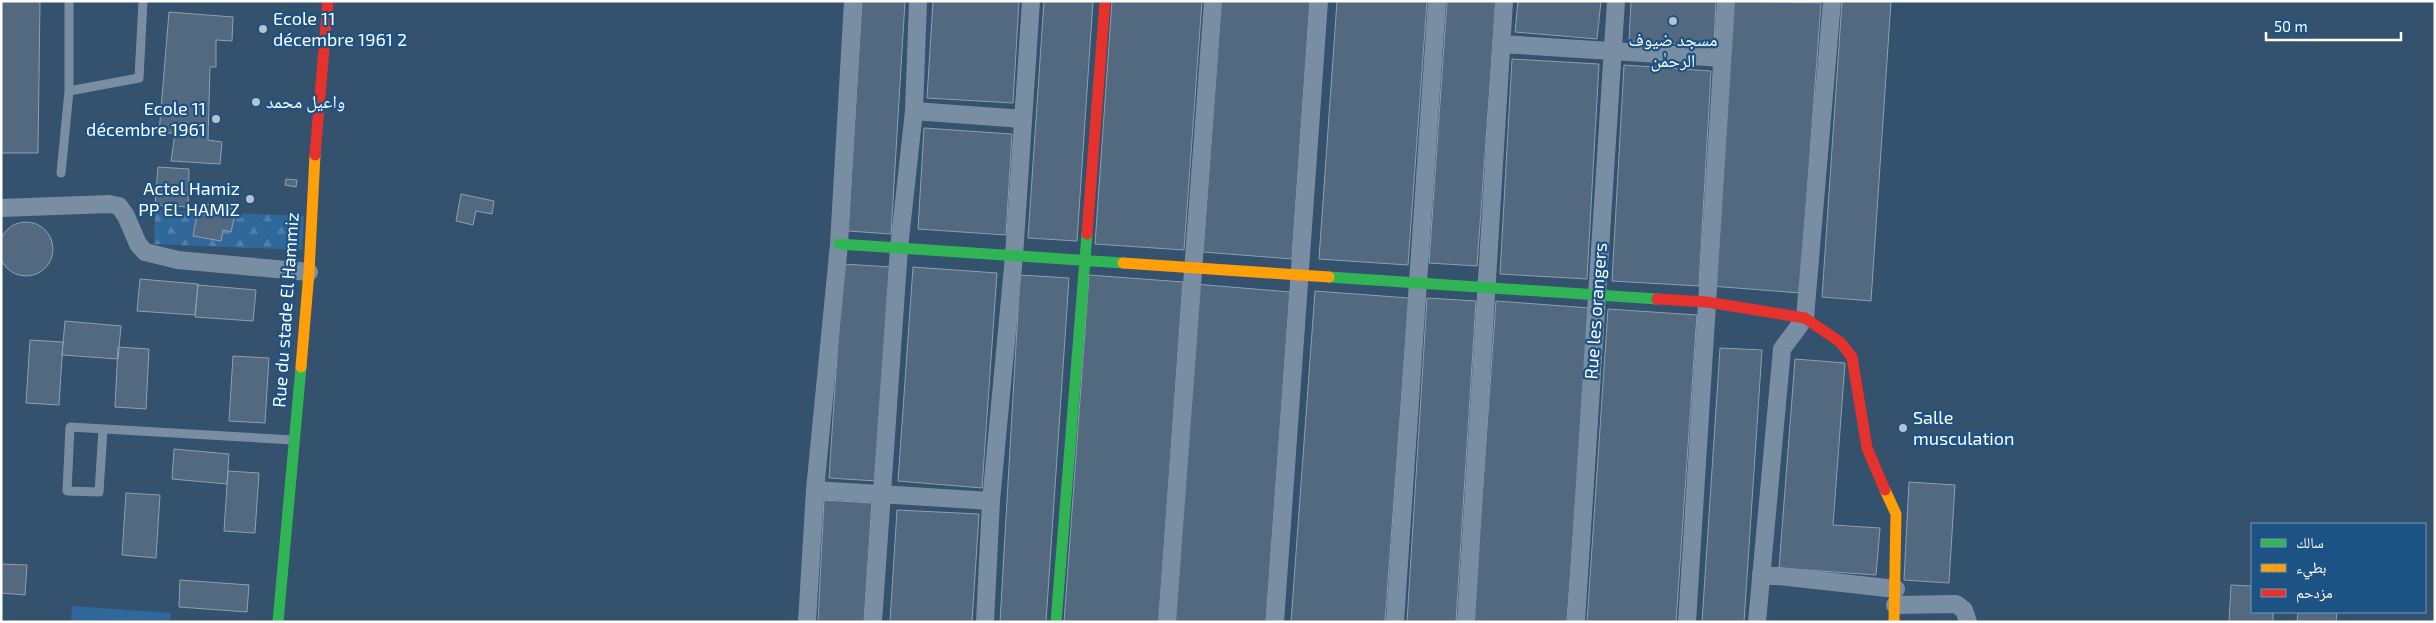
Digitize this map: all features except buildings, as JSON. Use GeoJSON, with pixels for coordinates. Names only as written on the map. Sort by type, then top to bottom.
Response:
{"type":"FeatureCollection","features":[{"type":"Feature","properties":{"kind":"street","name":"Rue du stade El Hammiz"},"geometry":{"type":"LineString","coordinates":[[278,622],[309,272],[312,190],[328,1]]}},
{"type":"Feature","properties":{"kind":"street"},"geometry":{"type":"LineString","coordinates":[[807,622],[815,490],[839,244],[853,1]]}},
{"type":"Feature","properties":{"kind":"street"},"geometry":{"type":"LineString","coordinates":[[873,622],[899,248],[914,111],[918,1]]}},
{"type":"Feature","properties":{"kind":"street"},"geometry":{"type":"LineString","coordinates":[[985,622],[991,502],[1014,256],[1031,1]]}},
{"type":"Feature","properties":{"kind":"street"},"geometry":{"type":"LineString","coordinates":[[1056,622],[1105,1]]}},
{"type":"Feature","properties":{"kind":"street"},"geometry":{"type":"LineString","coordinates":[[1167,622],[1213,1]]}},
{"type":"Feature","properties":{"kind":"street"},"geometry":{"type":"LineString","coordinates":[[1275,622],[1319,1]]}},
{"type":"Feature","properties":{"kind":"street"},"geometry":{"type":"LineString","coordinates":[[1395,622],[1437,1]]}},
{"type":"Feature","properties":{"kind":"street"},"geometry":{"type":"LineString","coordinates":[[1466,622],[1504,1]]}},
{"type":"Feature","properties":{"kind":"street","name":"Rue les orangers"},"geometry":{"type":"LineString","coordinates":[[1576,622],[1616,1]]}},
{"type":"Feature","properties":{"kind":"street"},"geometry":{"type":"LineString","coordinates":[[1687,622],[1726,1]]}},
{"type":"Feature","properties":{"kind":"street"},"geometry":{"type":"LineString","coordinates":[[1757,622],[1782,349],[1805,318],[1832,1]]}},
{"type":"Feature","properties":{"kind":"street"},"geometry":{"type":"LineString","coordinates":[[1502,44],[1722,58]]}},
{"type":"Feature","properties":{"kind":"street"},"geometry":{"type":"LineString","coordinates":[[914,111],[1024,119]]}},
{"type":"Feature","properties":{"kind":"street"},"geometry":{"type":"LineString","coordinates":[[1,208],[109,204],[119,206],[126,216],[138,244],[145,252],[152,255],[178,260],[309,272]]}},
{"type":"Feature","properties":{"kind":"street"},"geometry":{"type":"LineString","coordinates":[[839,244],[1707,302],[1805,318],[1840,342],[1852,356],[1857,377],[1867,448],[1896,514],[1895,605]]}},
{"type":"Feature","properties":{"kind":"street"},"geometry":{"type":"LineString","coordinates":[[815,490],[991,502]]}},
{"type":"Feature","properties":{"kind":"street"},"geometry":{"type":"LineString","coordinates":[[1761,574],[1895,605],[1956,604],[1964,610],[1968,622]]}},
{"type":"Feature","properties":{"kind":"lane"},"geometry":{"type":"LineString","coordinates":[[61,173],[69,91],[69,1]]}},
{"type":"Feature","properties":{"kind":"lane"},"geometry":{"type":"LineString","coordinates":[[69,91],[139,78],[143,1]]}},
{"type":"Feature","properties":{"kind":"lane"},"geometry":{"type":"LineString","coordinates":[[103,429],[99,492],[67,491],[70,427],[293,440]]}},
{"type":"Feature","properties":{"kind":"green space"},"geometry":{"type":"Polygon","coordinates":[[[155,210],[304,216],[302,250],[154,244],[155,210]]]}},
{"type":"Feature","properties":{"kind":"green space"},"geometry":{"type":"Polygon","coordinates":[[[72,606],[171,613],[170,622],[71,622],[72,606]]]}},
{"type":"Feature","properties":{"kind":"traffic: fast"},"geometry":{"type":"LineString","coordinates":[[1056,622],[1087,234]]}},
{"type":"Feature","properties":{"kind":"traffic: fast"},"geometry":{"type":"LineString","coordinates":[[839,244],[1123,263]]}},
{"type":"Feature","properties":{"kind":"traffic: fast"},"geometry":{"type":"LineString","coordinates":[[1329,277],[1657,299]]}},
{"type":"Feature","properties":{"kind":"traffic: fast"},"geometry":{"type":"LineString","coordinates":[[278,622],[301,367]]}},
{"type":"Feature","properties":{"kind":"traffic: slow"},"geometry":{"type":"LineString","coordinates":[[301,367],[309,272],[315,155]]}},
{"type":"Feature","properties":{"kind":"traffic: slow"},"geometry":{"type":"LineString","coordinates":[[1123,263],[1329,277]]}},
{"type":"Feature","properties":{"kind":"traffic: slow"},"geometry":{"type":"LineString","coordinates":[[1885,490],[1896,514],[1894,622]]}},
{"type":"Feature","properties":{"kind":"traffic: jam"},"geometry":{"type":"LineString","coordinates":[[315,155],[328,1]]}},
{"type":"Feature","properties":{"kind":"traffic: jam"},"geometry":{"type":"LineString","coordinates":[[1087,234],[1105,1]]}},
{"type":"Feature","properties":{"kind":"traffic: jam"},"geometry":{"type":"LineString","coordinates":[[1657,299],[1707,302],[1805,318],[1840,342],[1852,357],[1867,448],[1885,490]]}},
{"type":"Feature","properties":{"kind":"place","name":"مسجد ضيوف الرحمٰن"},"geometry":{"type":"Point","coordinates":[1673,21]}},
{"type":"Feature","properties":{"kind":"place","name":"Ecole 11 décembre 1961 2"},"geometry":{"type":"Point","coordinates":[263,29]}},
{"type":"Feature","properties":{"kind":"place","name":"واعيل محمد"},"geometry":{"type":"Point","coordinates":[256,102]}},
{"type":"Feature","properties":{"kind":"place","name":"Ecole 11 décembre 1961"},"geometry":{"type":"Point","coordinates":[216,119]}},
{"type":"Feature","properties":{"kind":"place","name":"Actel Hamiz PP EL HAMIZ"},"geometry":{"type":"Point","coordinates":[250,199]}},
{"type":"Feature","properties":{"kind":"place","name":"Salle musculation"},"geometry":{"type":"Point","coordinates":[1903,428]}}]}
